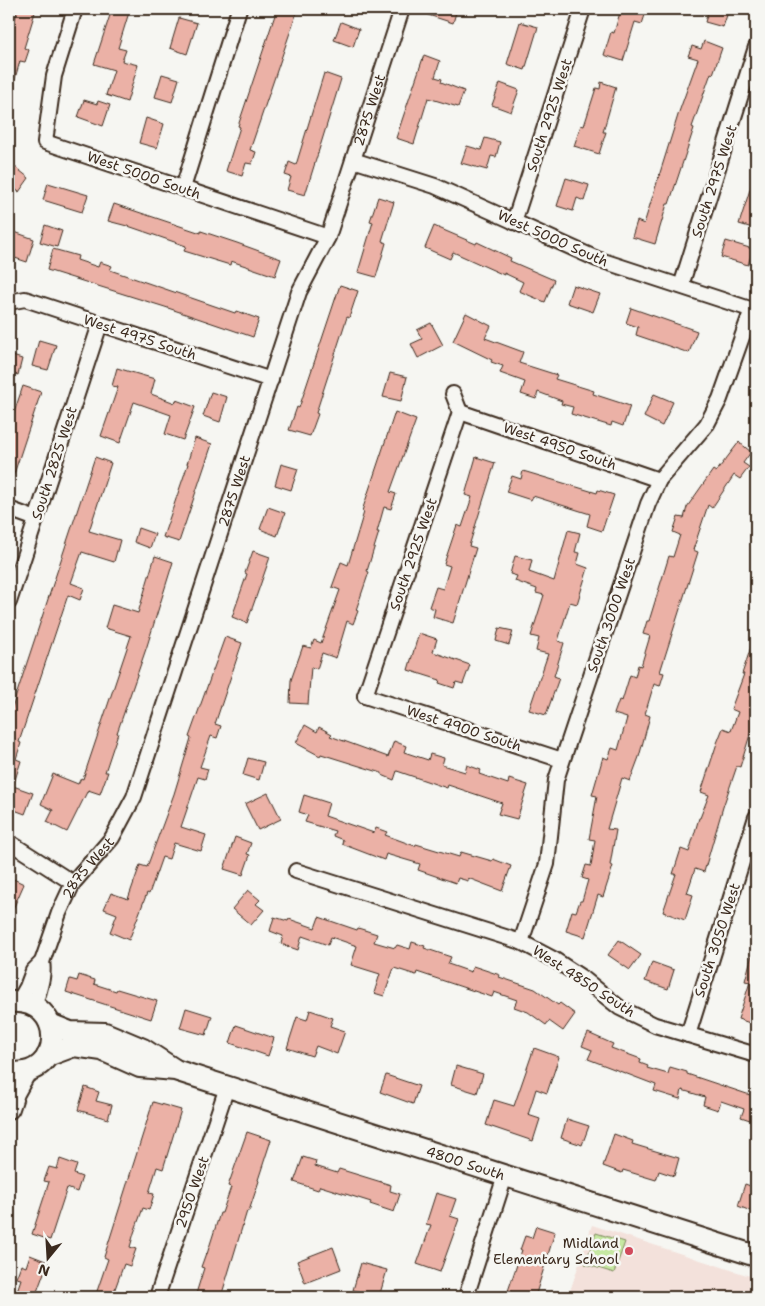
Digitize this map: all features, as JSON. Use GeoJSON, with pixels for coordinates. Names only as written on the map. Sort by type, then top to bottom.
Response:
{"type":"FeatureCollection","features":[{"type":"Feature","properties":{"kind":"main road"},"geometry":{"type":"LineString","coordinates":[[21,1003],[46,1017],[50,1024],[53,1035],[52,1046],[47,1056]]}},
{"type":"Feature","properties":{"kind":"main road","name":"4800 South"},"geometry":{"type":"LineString","coordinates":[[50,1024],[70,1032],[105,1033],[143,1049],[176,1070]]}},
{"type":"Feature","properties":{"kind":"main road","name":"4800 South"},"geometry":{"type":"LineString","coordinates":[[17,1073],[41,1064],[47,1056],[74,1046],[102,1050],[140,1067],[176,1070],[756,1256]]}},
{"type":"Feature","properties":{"kind":"main road"},"geometry":{"type":"LineString","coordinates":[[9,1108],[14,1093],[17,1073]]}},
{"type":"Feature","properties":{"kind":"street","name":"West 5000 South"},"geometry":{"type":"LineString","coordinates":[[75,9],[54,76],[46,142],[328,237]]}},
{"type":"Feature","properties":{"kind":"street"},"geometry":{"type":"LineString","coordinates":[[183,188],[239,9]]}},
{"type":"Feature","properties":{"kind":"street","name":"2875 West"},"geometry":{"type":"LineString","coordinates":[[21,1003],[44,973],[42,962],[59,913],[73,883],[112,838],[134,797],[299,292],[328,237],[402,9]]}},
{"type":"Feature","properties":{"kind":"street","name":"South 2925 West"},"geometry":{"type":"LineString","coordinates":[[514,222],[583,9]]}},
{"type":"Feature","properties":{"kind":"street","name":"South 2975 West"},"geometry":{"type":"LineString","coordinates":[[681,286],[756,48]]}},
{"type":"Feature","properties":{"kind":"street","name":"West 5000 South"},"geometry":{"type":"LineString","coordinates":[[353,160],[435,186],[596,259],[754,310]]}},
{"type":"Feature","properties":{"kind":"street","name":"West 4975 South"},"geometry":{"type":"LineString","coordinates":[[9,302],[24,299],[271,380]]}},
{"type":"Feature","properties":{"kind":"street","name":"South 3000 West"},"geometry":{"type":"LineString","coordinates":[[521,942],[547,864],[556,780],[648,504],[659,480],[707,424],[720,399],[754,310]]}},
{"type":"Feature","properties":{"kind":"street","name":"South 2825 West"},"geometry":{"type":"LineString","coordinates":[[9,602],[100,324]]}},
{"type":"Feature","properties":{"kind":"street"},"geometry":{"type":"LineString","coordinates":[[453,394],[460,412]]}},
{"type":"Feature","properties":{"kind":"street","name":"South 2925 West"},"geometry":{"type":"LineString","coordinates":[[359,699],[460,412]]}},
{"type":"Feature","properties":{"kind":"street","name":"West 4950 South"},"geometry":{"type":"LineString","coordinates":[[460,412],[659,480]]}},
{"type":"Feature","properties":{"kind":"street"},"geometry":{"type":"LineString","coordinates":[[9,509],[36,519]]}},
{"type":"Feature","properties":{"kind":"street","name":"West 4900 South"},"geometry":{"type":"LineString","coordinates":[[359,699],[562,760]]}},
{"type":"Feature","properties":{"kind":"street","name":"South 3050 West"},"geometry":{"type":"LineString","coordinates":[[688,1035],[756,818]]}},
{"type":"Feature","properties":{"kind":"street"},"geometry":{"type":"LineString","coordinates":[[9,842],[73,883]]}},
{"type":"Feature","properties":{"kind":"street","name":"West 4850 South"},"geometry":{"type":"LineString","coordinates":[[296,871],[521,942],[555,960],[584,979],[620,1008],[654,1025],[756,1055]]}},
{"type":"Feature","properties":{"kind":"street","name":"2950 West"},"geometry":{"type":"LineString","coordinates":[[157,1297],[227,1087]]}},
{"type":"Feature","properties":{"kind":"street"},"geometry":{"type":"LineString","coordinates":[[466,1297],[505,1176]]}},
{"type":"Feature","properties":{"kind":"shaded area","name":"Midland Elementary School"},"geometry":{"type":"Polygon","coordinates":[[[592,1225],[756,1278],[756,1297],[568,1297],[592,1225]]]}},
{"type":"Feature","properties":{"kind":"green space"},"geometry":{"type":"Polygon","coordinates":[[[596,1233],[625,1242],[614,1273],[585,1264],[596,1233]]]}},
{"type":"Feature","properties":{"kind":"building"},"geometry":{"type":"Polygon","coordinates":[[[18,9],[36,9],[24,48],[29,50],[25,62],[20,61],[12,89],[9,89],[9,38],[18,9]]]}},
{"type":"Feature","properties":{"kind":"building"},"geometry":{"type":"Polygon","coordinates":[[[112,9],[130,9],[118,48],[126,50],[122,61],[138,65],[127,102],[106,95],[114,70],[94,64],[112,9]]]}},
{"type":"Feature","properties":{"kind":"building"},"geometry":{"type":"Polygon","coordinates":[[[277,9],[298,9],[250,150],[256,152],[252,164],[246,163],[242,176],[226,171],[240,127],[238,126],[277,9]]]}},
{"type":"Feature","properties":{"kind":"building"},"geometry":{"type":"Polygon","coordinates":[[[417,9],[457,9],[453,23],[416,11],[417,9]]]}},
{"type":"Feature","properties":{"kind":"building"},"geometry":{"type":"Polygon","coordinates":[[[621,9],[647,9],[642,24],[635,22],[623,61],[604,55],[611,32],[614,33],[621,9]]]}},
{"type":"Feature","properties":{"kind":"building"},"geometry":{"type":"Polygon","coordinates":[[[709,9],[729,9],[723,27],[705,22],[709,9]]]}},
{"type":"Feature","properties":{"kind":"building"},"geometry":{"type":"Polygon","coordinates":[[[179,18],[197,23],[187,54],[170,48],[179,18]]]}},
{"type":"Feature","properties":{"kind":"building"},"geometry":{"type":"Polygon","coordinates":[[[341,22],[359,29],[353,47],[334,40],[341,22]]]}},
{"type":"Feature","properties":{"kind":"building"},"geometry":{"type":"Polygon","coordinates":[[[520,22],[538,27],[525,70],[507,64],[520,22]]]}},
{"type":"Feature","properties":{"kind":"building"},"geometry":{"type":"Polygon","coordinates":[[[704,41],[722,48],[692,127],[694,128],[655,244],[632,237],[637,221],[644,224],[679,112],[698,59],[688,56],[692,46],[701,49],[704,41]]]}},
{"type":"Feature","properties":{"kind":"building"},"geometry":{"type":"Polygon","coordinates":[[[424,55],[440,61],[435,77],[442,79],[441,82],[464,91],[458,107],[428,98],[414,144],[396,138],[424,55]]]}},
{"type":"Feature","properties":{"kind":"building"},"geometry":{"type":"Polygon","coordinates":[[[324,73],[341,79],[305,195],[287,190],[291,177],[285,175],[289,162],[296,165],[324,73]]]}},
{"type":"Feature","properties":{"kind":"building"},"geometry":{"type":"Polygon","coordinates":[[[162,74],[179,79],[172,102],[155,97],[162,74]]]}},
{"type":"Feature","properties":{"kind":"building"},"geometry":{"type":"Polygon","coordinates":[[[601,82],[616,87],[603,132],[606,132],[599,154],[574,146],[581,125],[584,126],[596,88],[600,89],[601,82]]]}},
{"type":"Feature","properties":{"kind":"building"},"geometry":{"type":"Polygon","coordinates":[[[500,83],[519,90],[511,112],[492,105],[500,83]]]}},
{"type":"Feature","properties":{"kind":"building"},"geometry":{"type":"Polygon","coordinates":[[[84,100],[97,104],[98,101],[110,105],[103,126],[78,117],[84,100]]]}},
{"type":"Feature","properties":{"kind":"building"},"geometry":{"type":"Polygon","coordinates":[[[146,118],[164,124],[157,148],[139,143],[146,118]]]}},
{"type":"Feature","properties":{"kind":"building"},"geometry":{"type":"Polygon","coordinates":[[[485,138],[500,142],[496,157],[491,156],[487,170],[461,163],[467,146],[481,150],[485,138]]]}},
{"type":"Feature","properties":{"kind":"building"},"geometry":{"type":"Polygon","coordinates":[[[9,162],[29,178],[19,192],[9,185],[9,162]]]}},
{"type":"Feature","properties":{"kind":"building"},"geometry":{"type":"Polygon","coordinates":[[[754,177],[756,177],[756,216],[753,228],[739,224],[754,177]]]}},
{"type":"Feature","properties":{"kind":"building"},"geometry":{"type":"Polygon","coordinates":[[[566,178],[589,185],[584,201],[577,198],[573,211],[557,206],[566,178]]]}},
{"type":"Feature","properties":{"kind":"building"},"geometry":{"type":"Polygon","coordinates":[[[48,183],[88,195],[82,212],[43,200],[48,183]]]}},
{"type":"Feature","properties":{"kind":"building"},"geometry":{"type":"Polygon","coordinates":[[[378,197],[394,202],[382,241],[386,243],[376,277],[358,272],[373,222],[370,221],[378,197]]]}},
{"type":"Feature","properties":{"kind":"building"},"geometry":{"type":"Polygon","coordinates":[[[114,204],[201,233],[201,231],[281,259],[275,276],[231,261],[230,265],[184,251],[186,246],[108,221],[114,204]]]}},
{"type":"Feature","properties":{"kind":"building"},"geometry":{"type":"Polygon","coordinates":[[[45,225],[62,231],[57,247],[40,242],[45,225]]]}},
{"type":"Feature","properties":{"kind":"building"},"geometry":{"type":"Polygon","coordinates":[[[434,226],[476,244],[477,242],[511,258],[510,261],[554,280],[545,302],[519,291],[523,282],[504,273],[504,275],[453,252],[450,259],[425,248],[434,226]]]}},
{"type":"Feature","properties":{"kind":"building"},"geometry":{"type":"Polygon","coordinates":[[[9,230],[34,239],[27,262],[9,256],[9,230]]]}},
{"type":"Feature","properties":{"kind":"building"},"geometry":{"type":"Polygon","coordinates":[[[726,241],[753,249],[748,265],[721,257],[726,241]]]}},
{"type":"Feature","properties":{"kind":"building"},"geometry":{"type":"Polygon","coordinates":[[[53,249],[78,256],[77,260],[98,267],[100,262],[112,266],[110,270],[235,313],[236,311],[259,319],[253,337],[47,270],[53,249]]]}},
{"type":"Feature","properties":{"kind":"building"},"geometry":{"type":"Polygon","coordinates":[[[340,285],[358,291],[349,318],[347,317],[310,436],[289,430],[297,407],[299,408],[340,285]]]}},
{"type":"Feature","properties":{"kind":"building"},"geometry":{"type":"Polygon","coordinates":[[[573,285],[600,294],[593,312],[567,303],[573,285]]]}},
{"type":"Feature","properties":{"kind":"building"},"geometry":{"type":"Polygon","coordinates":[[[631,308],[697,331],[689,353],[636,335],[638,327],[626,323],[631,308]]]}},
{"type":"Feature","properties":{"kind":"building"},"geometry":{"type":"Polygon","coordinates":[[[466,313],[491,326],[485,338],[523,352],[519,363],[557,375],[555,379],[594,391],[593,394],[630,406],[623,426],[612,422],[611,426],[571,414],[573,407],[561,404],[562,401],[538,392],[536,399],[521,394],[525,382],[500,373],[503,366],[491,362],[492,360],[453,341],[466,313]]]}},
{"type":"Feature","properties":{"kind":"building"},"geometry":{"type":"Polygon","coordinates":[[[431,323],[443,345],[418,358],[411,344],[422,339],[417,330],[431,323]]]}},
{"type":"Feature","properties":{"kind":"building"},"geometry":{"type":"Polygon","coordinates":[[[39,340],[56,345],[48,370],[32,366],[39,340]]]}},
{"type":"Feature","properties":{"kind":"building"},"geometry":{"type":"Polygon","coordinates":[[[9,355],[22,359],[18,375],[9,372],[9,355]]]}},
{"type":"Feature","properties":{"kind":"building"},"geometry":{"type":"Polygon","coordinates":[[[117,368],[155,379],[151,394],[175,403],[176,400],[195,407],[183,440],[165,434],[171,415],[134,402],[120,443],[101,436],[118,387],[112,386],[117,368]]]}},
{"type":"Feature","properties":{"kind":"building"},"geometry":{"type":"Polygon","coordinates":[[[390,373],[407,377],[401,401],[383,397],[390,373]]]}},
{"type":"Feature","properties":{"kind":"building"},"geometry":{"type":"Polygon","coordinates":[[[23,386],[41,392],[11,483],[9,483],[9,434],[12,425],[10,424],[23,386]]]}},
{"type":"Feature","properties":{"kind":"building"},"geometry":{"type":"Polygon","coordinates":[[[211,392],[227,397],[220,422],[203,416],[211,392]]]}},
{"type":"Feature","properties":{"kind":"building"},"geometry":{"type":"Polygon","coordinates":[[[654,394],[673,402],[662,426],[644,417],[654,394]]]}},
{"type":"Feature","properties":{"kind":"building"},"geometry":{"type":"Polygon","coordinates":[[[395,412],[416,420],[390,492],[396,494],[391,509],[384,507],[377,532],[379,532],[367,571],[369,572],[356,610],[358,611],[353,624],[347,621],[336,658],[322,653],[317,669],[311,667],[308,704],[290,703],[291,680],[303,646],[311,648],[314,640],[321,643],[340,590],[332,587],[341,562],[348,565],[364,512],[362,511],[395,412]]]}},
{"type":"Feature","properties":{"kind":"building"},"geometry":{"type":"Polygon","coordinates":[[[195,438],[212,444],[179,542],[163,537],[195,438]]]}},
{"type":"Feature","properties":{"kind":"building"},"geometry":{"type":"Polygon","coordinates":[[[739,442],[751,452],[743,463],[749,467],[740,479],[734,475],[712,508],[708,505],[693,550],[698,552],[660,672],[664,673],[660,686],[654,684],[645,714],[650,716],[639,757],[630,781],[622,778],[607,829],[616,830],[610,865],[613,866],[603,897],[598,895],[585,937],[566,931],[572,911],[576,912],[580,901],[582,901],[588,880],[582,878],[586,865],[591,866],[595,840],[589,839],[597,796],[592,795],[603,757],[608,759],[612,748],[618,750],[627,718],[614,714],[619,700],[622,701],[630,675],[635,677],[638,665],[641,666],[650,636],[643,634],[647,621],[649,621],[669,556],[673,557],[680,535],[673,532],[678,517],[684,518],[687,507],[713,470],[716,472],[739,442]]]}},
{"type":"Feature","properties":{"kind":"building"},"geometry":{"type":"Polygon","coordinates":[[[95,457],[111,463],[89,531],[120,540],[114,562],[82,552],[71,583],[84,588],[80,600],[68,595],[19,742],[21,743],[16,759],[21,761],[13,786],[33,793],[25,814],[9,808],[9,717],[95,457]]]}},
{"type":"Feature","properties":{"kind":"building"},"geometry":{"type":"Polygon","coordinates":[[[476,457],[495,463],[469,546],[476,548],[453,623],[433,617],[435,609],[429,607],[436,587],[443,589],[450,566],[444,564],[457,525],[462,527],[472,497],[465,495],[476,457]]]}},
{"type":"Feature","properties":{"kind":"building"},"geometry":{"type":"Polygon","coordinates":[[[281,464],[298,469],[291,490],[275,485],[281,464]]]}},
{"type":"Feature","properties":{"kind":"building"},"geometry":{"type":"Polygon","coordinates":[[[523,471],[597,493],[598,490],[614,495],[602,531],[587,526],[590,514],[533,496],[531,500],[506,492],[512,476],[521,479],[523,471]]]}},
{"type":"Feature","properties":{"kind":"building"},"geometry":{"type":"Polygon","coordinates":[[[268,507],[285,513],[277,536],[260,529],[268,507]]]}},
{"type":"Feature","properties":{"kind":"building"},"geometry":{"type":"Polygon","coordinates":[[[138,528],[155,534],[150,548],[134,542],[138,528]]]}},
{"type":"Feature","properties":{"kind":"building"},"geometry":{"type":"Polygon","coordinates":[[[568,530],[580,533],[575,552],[580,553],[577,564],[588,568],[577,604],[570,602],[558,641],[564,643],[554,676],[559,678],[546,715],[529,710],[548,654],[536,651],[539,638],[531,636],[544,595],[536,593],[537,589],[515,581],[517,576],[510,574],[515,556],[532,560],[529,572],[554,581],[568,530]]]}},
{"type":"Feature","properties":{"kind":"building"},"geometry":{"type":"Polygon","coordinates":[[[253,551],[270,557],[247,623],[232,617],[253,551]]]}},
{"type":"Feature","properties":{"kind":"building"},"geometry":{"type":"Polygon","coordinates":[[[155,556],[173,562],[105,772],[108,772],[100,794],[88,790],[67,832],[47,822],[53,810],[41,804],[53,774],[78,784],[81,778],[83,779],[131,636],[105,628],[112,605],[138,613],[155,556]]]}},
{"type":"Feature","properties":{"kind":"building"},"geometry":{"type":"Polygon","coordinates":[[[499,628],[513,631],[509,645],[496,641],[499,628]]]}},
{"type":"Feature","properties":{"kind":"building"},"geometry":{"type":"Polygon","coordinates":[[[419,633],[437,639],[433,652],[470,665],[463,684],[456,682],[454,688],[439,683],[440,680],[408,670],[419,633]]]}},
{"type":"Feature","properties":{"kind":"building"},"geometry":{"type":"Polygon","coordinates":[[[225,637],[242,643],[215,724],[221,726],[217,738],[211,736],[200,767],[208,769],[205,779],[198,777],[181,827],[206,835],[201,851],[174,843],[169,859],[162,857],[149,894],[147,893],[129,940],[110,932],[117,914],[104,909],[111,893],[128,899],[140,865],[147,867],[174,794],[191,738],[189,737],[225,637]]]}},
{"type":"Feature","properties":{"kind":"building"},"geometry":{"type":"Polygon","coordinates":[[[754,638],[756,638],[756,726],[753,725],[740,767],[737,766],[704,872],[695,869],[687,893],[693,895],[685,920],[663,912],[676,874],[673,874],[681,849],[689,852],[699,818],[709,795],[701,792],[717,743],[723,728],[731,731],[738,712],[731,709],[744,674],[742,674],[754,638]]]}},
{"type":"Feature","properties":{"kind":"building"},"geometry":{"type":"Polygon","coordinates":[[[305,725],[317,732],[319,727],[332,734],[330,736],[388,757],[394,741],[406,746],[404,752],[428,760],[430,754],[444,758],[442,765],[465,772],[467,765],[481,770],[479,774],[508,784],[509,779],[528,785],[517,819],[498,814],[502,803],[448,785],[447,788],[397,771],[394,780],[382,775],[382,773],[321,754],[320,756],[296,743],[305,725]]]}},
{"type":"Feature","properties":{"kind":"building"},"geometry":{"type":"Polygon","coordinates":[[[248,758],[264,762],[259,780],[243,775],[248,758]]]}},
{"type":"Feature","properties":{"kind":"building"},"geometry":{"type":"Polygon","coordinates":[[[268,793],[281,819],[258,830],[245,804],[268,793]]]}},
{"type":"Feature","properties":{"kind":"building"},"geometry":{"type":"Polygon","coordinates":[[[304,795],[329,803],[325,816],[374,833],[376,828],[387,832],[385,835],[415,846],[416,844],[459,857],[461,852],[492,861],[493,859],[511,866],[502,891],[468,878],[468,881],[458,878],[456,883],[418,870],[420,864],[386,854],[384,860],[342,844],[343,840],[333,836],[335,831],[305,822],[308,815],[299,812],[304,795]]]}},
{"type":"Feature","properties":{"kind":"building"},"geometry":{"type":"Polygon","coordinates":[[[235,837],[251,843],[247,854],[250,855],[243,875],[224,869],[235,837]]]}},
{"type":"Feature","properties":{"kind":"building"},"geometry":{"type":"Polygon","coordinates":[[[9,877],[24,884],[9,918],[9,877]]]}},
{"type":"Feature","properties":{"kind":"building"},"geometry":{"type":"Polygon","coordinates":[[[248,890],[260,900],[256,904],[264,910],[251,925],[232,909],[248,890]]]}},
{"type":"Feature","properties":{"kind":"building"},"geometry":{"type":"Polygon","coordinates":[[[274,917],[288,921],[289,919],[315,928],[319,917],[357,930],[358,928],[377,934],[374,942],[395,948],[397,945],[410,949],[412,942],[425,946],[424,948],[451,957],[448,964],[471,972],[473,966],[500,975],[499,977],[535,989],[575,1014],[563,1031],[549,1021],[546,1025],[528,1012],[514,1007],[517,1000],[494,992],[492,997],[417,972],[416,975],[394,968],[384,996],[374,993],[380,974],[351,965],[357,946],[331,937],[328,945],[302,936],[298,950],[281,944],[283,936],[270,931],[274,917]]]}},
{"type":"Feature","properties":{"kind":"building"},"geometry":{"type":"Polygon","coordinates":[[[619,940],[641,955],[630,970],[608,955],[619,940]]]}},
{"type":"Feature","properties":{"kind":"building"},"geometry":{"type":"Polygon","coordinates":[[[753,951],[756,951],[756,1025],[738,1019],[750,982],[745,981],[753,951]]]}},
{"type":"Feature","properties":{"kind":"building"},"geometry":{"type":"Polygon","coordinates":[[[652,962],[674,970],[668,989],[645,981],[652,962]]]}},
{"type":"Feature","properties":{"kind":"building"},"geometry":{"type":"Polygon","coordinates":[[[79,975],[95,980],[94,984],[157,1001],[151,1019],[66,992],[70,979],[77,981],[79,975]]]}},
{"type":"Feature","properties":{"kind":"building"},"geometry":{"type":"Polygon","coordinates":[[[186,1008],[212,1016],[206,1035],[180,1028],[186,1008]]]}},
{"type":"Feature","properties":{"kind":"building"},"geometry":{"type":"Polygon","coordinates":[[[310,1010],[333,1018],[330,1026],[345,1031],[337,1054],[316,1046],[312,1056],[287,1048],[297,1017],[307,1020],[310,1010]]]}},
{"type":"Feature","properties":{"kind":"building"},"geometry":{"type":"Polygon","coordinates":[[[236,1025],[274,1038],[268,1056],[230,1043],[236,1025]]]}},
{"type":"Feature","properties":{"kind":"building"},"geometry":{"type":"Polygon","coordinates":[[[588,1033],[613,1044],[611,1048],[641,1059],[640,1063],[648,1066],[647,1068],[668,1074],[670,1067],[756,1097],[756,1122],[741,1117],[744,1109],[721,1101],[718,1110],[703,1105],[705,1097],[682,1090],[680,1099],[654,1091],[656,1085],[588,1059],[592,1050],[582,1046],[588,1033]]]}},
{"type":"Feature","properties":{"kind":"building"},"geometry":{"type":"Polygon","coordinates":[[[534,1048],[559,1057],[547,1093],[536,1089],[528,1115],[540,1119],[533,1141],[486,1125],[494,1100],[514,1106],[534,1048]]]}},
{"type":"Feature","properties":{"kind":"building"},"geometry":{"type":"Polygon","coordinates":[[[456,1066],[483,1074],[477,1093],[451,1085],[456,1066]]]}},
{"type":"Feature","properties":{"kind":"building"},"geometry":{"type":"Polygon","coordinates":[[[386,1075],[419,1086],[413,1104],[380,1092],[386,1075]]]}},
{"type":"Feature","properties":{"kind":"building"},"geometry":{"type":"Polygon","coordinates":[[[85,1087],[99,1092],[96,1101],[112,1105],[108,1119],[78,1110],[85,1087]]]}},
{"type":"Feature","properties":{"kind":"building"},"geometry":{"type":"Polygon","coordinates":[[[153,1102],[181,1110],[163,1169],[157,1167],[149,1193],[154,1194],[149,1210],[143,1208],[134,1233],[130,1247],[136,1249],[130,1266],[124,1264],[112,1297],[95,1297],[108,1259],[104,1257],[153,1102]]]}},
{"type":"Feature","properties":{"kind":"building"},"geometry":{"type":"Polygon","coordinates":[[[567,1119],[589,1126],[582,1145],[561,1138],[567,1119]]]}},
{"type":"Feature","properties":{"kind":"building"},"geometry":{"type":"Polygon","coordinates":[[[247,1132],[271,1140],[259,1181],[249,1211],[247,1211],[221,1297],[195,1297],[204,1268],[201,1267],[231,1187],[228,1186],[247,1132]]]}},
{"type":"Feature","properties":{"kind":"building"},"geometry":{"type":"Polygon","coordinates":[[[614,1134],[633,1141],[632,1144],[679,1158],[674,1176],[659,1171],[656,1180],[623,1170],[622,1173],[603,1166],[614,1134]]]}},
{"type":"Feature","properties":{"kind":"building"},"geometry":{"type":"Polygon","coordinates":[[[303,1157],[316,1161],[315,1166],[337,1173],[339,1169],[391,1185],[390,1191],[400,1194],[394,1212],[370,1204],[371,1202],[320,1186],[318,1190],[294,1182],[303,1157]]]}},
{"type":"Feature","properties":{"kind":"building"},"geometry":{"type":"Polygon","coordinates":[[[60,1159],[77,1165],[74,1174],[82,1177],[77,1192],[67,1188],[50,1240],[32,1234],[49,1182],[44,1181],[49,1167],[57,1169],[60,1159]]]}},
{"type":"Feature","properties":{"kind":"building"},"geometry":{"type":"Polygon","coordinates":[[[745,1184],[756,1188],[756,1213],[738,1206],[745,1184]]]}},
{"type":"Feature","properties":{"kind":"building"},"geometry":{"type":"Polygon","coordinates":[[[436,1193],[456,1199],[450,1216],[459,1219],[440,1272],[417,1264],[431,1225],[426,1224],[436,1193]]]}},
{"type":"Feature","properties":{"kind":"building"},"geometry":{"type":"Polygon","coordinates":[[[536,1226],[555,1232],[535,1297],[527,1297],[508,1291],[525,1236],[532,1238],[536,1226]]]}},
{"type":"Feature","properties":{"kind":"building"},"geometry":{"type":"Polygon","coordinates":[[[333,1247],[341,1269],[305,1283],[297,1261],[333,1247]]]}},
{"type":"Feature","properties":{"kind":"building"},"geometry":{"type":"Polygon","coordinates":[[[30,1255],[48,1262],[35,1297],[15,1297],[21,1279],[16,1278],[21,1265],[26,1267],[30,1255]]]}},
{"type":"Feature","properties":{"kind":"building"},"geometry":{"type":"Polygon","coordinates":[[[361,1263],[387,1270],[379,1297],[353,1290],[361,1263]]]}},
{"type":"Feature","properties":{"kind":"place","name":"Midland Elementary School"},"geometry":{"type":"Point","coordinates":[629,1251]}}]}
